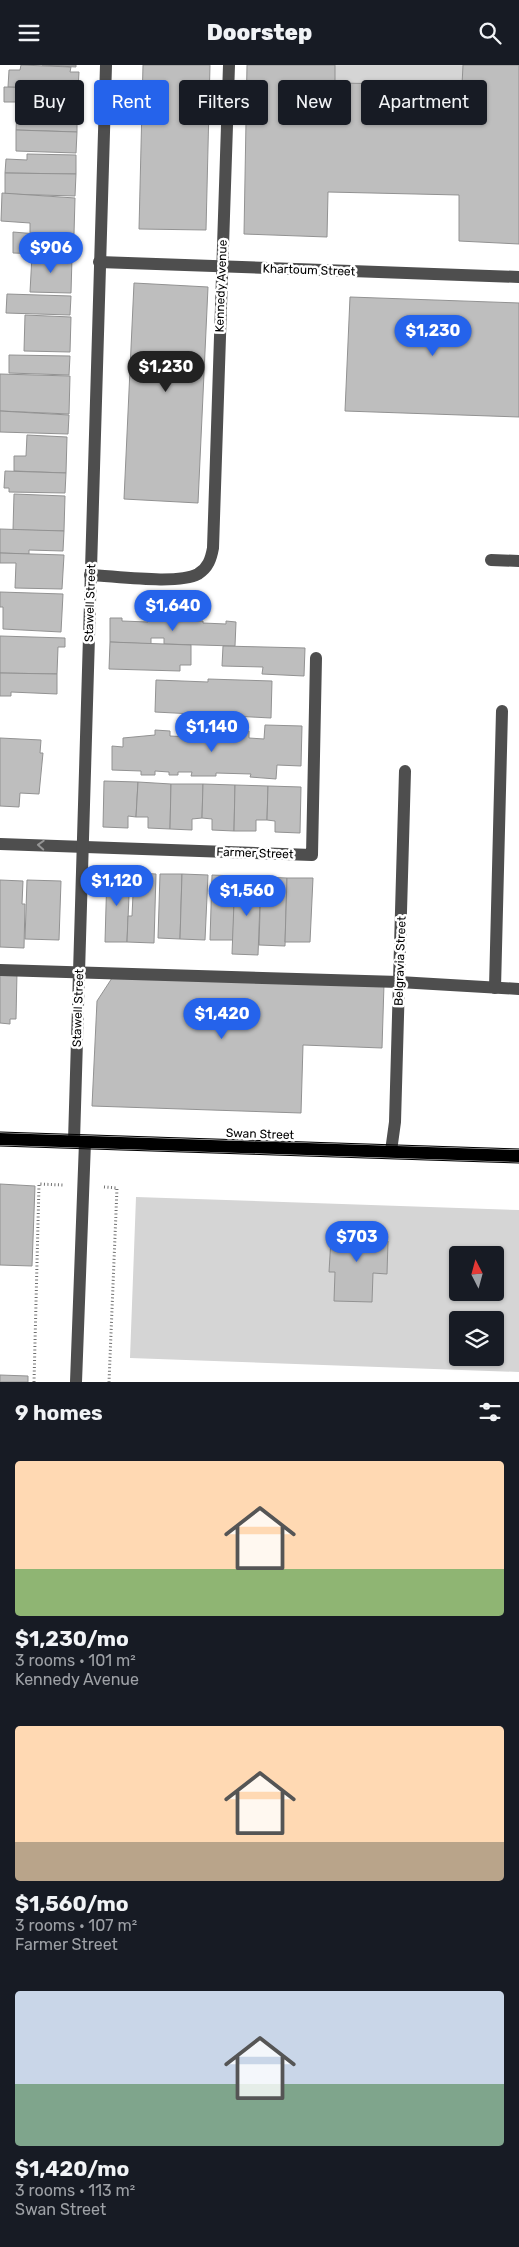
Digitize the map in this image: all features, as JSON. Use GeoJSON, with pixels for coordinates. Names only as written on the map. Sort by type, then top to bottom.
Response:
{"type":"FeatureCollection","features":[{"type":"Feature","properties":{"kind":"main road","name":"Swan Street"},"geometry":{"type":"LineString","coordinates":[[0,1139],[519,1156]]}},
{"type":"Feature","properties":{"kind":"street","name":"Stawell Street"},"geometry":{"type":"LineString","coordinates":[[76,1382],[79,972],[106,65]]}},
{"type":"Feature","properties":{"kind":"street","name":"Kennedy Avenue"},"geometry":{"type":"LineString","coordinates":[[90,575],[183,578],[199,573],[211,561],[213,548],[229,65]]}},
{"type":"Feature","properties":{"kind":"street","name":"Khartoum Street"},"geometry":{"type":"LineString","coordinates":[[99,262],[519,277]]}},
{"type":"Feature","properties":{"kind":"street"},"geometry":{"type":"LineString","coordinates":[[491,561],[519,561]]}},
{"type":"Feature","properties":{"kind":"street","name":"Farmer Street"},"geometry":{"type":"LineString","coordinates":[[0,843],[312,855],[316,657]]}},
{"type":"Feature","properties":{"kind":"street"},"geometry":{"type":"LineString","coordinates":[[495,988],[502,711]]}},
{"type":"Feature","properties":{"kind":"street","name":"Belgravia Street"},"geometry":{"type":"LineString","coordinates":[[391,1151],[395,1122],[405,771]]}},
{"type":"Feature","properties":{"kind":"street"},"geometry":{"type":"LineString","coordinates":[[0,970],[399,982],[519,989]]}},
{"type":"Feature","properties":{"kind":"path"},"geometry":{"type":"LineString","coordinates":[[34,1382],[39,1184]]}},
{"type":"Feature","properties":{"kind":"path"},"geometry":{"type":"LineString","coordinates":[[109,1382],[118,1188]]}},
{"type":"Feature","properties":{"kind":"shaded area"},"geometry":{"type":"Polygon","coordinates":[[[335,65],[463,65],[462,80],[361,80],[361,83],[351,83],[351,80],[335,80],[335,65]]]}},
{"type":"Feature","properties":{"kind":"shaded area"},"geometry":{"type":"Polygon","coordinates":[[[136,1197],[519,1210],[519,1372],[130,1358],[136,1197]]]}},
{"type":"Feature","properties":{"kind":"building"},"geometry":{"type":"Polygon","coordinates":[[[21,65],[71,67],[70,72],[79,72],[79,80],[15,80],[15,87],[8,87],[9,70],[20,70],[21,65]]]}},
{"type":"Feature","properties":{"kind":"building"},"geometry":{"type":"Polygon","coordinates":[[[42,65],[76,65],[76,67],[42,65]]]}},
{"type":"Feature","properties":{"kind":"building"},"geometry":{"type":"Polygon","coordinates":[[[143,65],[210,65],[210,80],[179,80],[179,125],[209,125],[206,230],[139,229],[142,125],[169,125],[169,80],[143,80],[143,65]]]}},
{"type":"Feature","properties":{"kind":"building"},"geometry":{"type":"Polygon","coordinates":[[[247,65],[335,65],[335,80],[278,80],[278,125],[351,125],[351,83],[361,83],[361,125],[487,125],[487,80],[462,80],[463,65],[519,65],[519,244],[459,241],[459,195],[328,192],[327,237],[244,234],[246,125],[268,125],[268,80],[247,80],[247,65]]]}},
{"type":"Feature","properties":{"kind":"building"},"geometry":{"type":"Polygon","coordinates":[[[4,87],[15,87],[15,102],[4,102],[4,87]]]}},
{"type":"Feature","properties":{"kind":"building"},"geometry":{"type":"Polygon","coordinates":[[[16,125],[77,125],[77,132],[16,130],[16,125]]]}},
{"type":"Feature","properties":{"kind":"building"},"geometry":{"type":"Polygon","coordinates":[[[16,130],[77,132],[76,153],[16,151],[16,130]]]}},
{"type":"Feature","properties":{"kind":"building"},"geometry":{"type":"Polygon","coordinates":[[[27,154],[76,155],[76,174],[5,173],[6,159],[27,160],[27,154]]]}},
{"type":"Feature","properties":{"kind":"building"},"geometry":{"type":"Polygon","coordinates":[[[5,173],[76,174],[75,196],[5,194],[5,173]]]}},
{"type":"Feature","properties":{"kind":"building"},"geometry":{"type":"Polygon","coordinates":[[[2,193],[75,198],[74,234],[30,233],[30,223],[1,221],[2,193]]]}},
{"type":"Feature","properties":{"kind":"building"},"geometry":{"type":"Polygon","coordinates":[[[13,232],[73,237],[72,255],[13,253],[13,232]]]}},
{"type":"Feature","properties":{"kind":"building"},"geometry":{"type":"Polygon","coordinates":[[[32,255],[72,257],[71,293],[30,292],[32,255]]]}},
{"type":"Feature","properties":{"kind":"building"},"geometry":{"type":"Polygon","coordinates":[[[134,283],[208,287],[198,503],[124,499],[134,283]]]}},
{"type":"Feature","properties":{"kind":"building"},"geometry":{"type":"Polygon","coordinates":[[[7,294],[71,296],[70,315],[6,313],[7,294]]]}},
{"type":"Feature","properties":{"kind":"building"},"geometry":{"type":"Polygon","coordinates":[[[350,297],[519,303],[519,417],[345,411],[350,297]]]}},
{"type":"Feature","properties":{"kind":"building"},"geometry":{"type":"Polygon","coordinates":[[[25,315],[71,317],[70,352],[24,351],[25,315]]]}},
{"type":"Feature","properties":{"kind":"building"},"geometry":{"type":"Polygon","coordinates":[[[9,355],[70,356],[69,375],[9,373],[9,355]]]}},
{"type":"Feature","properties":{"kind":"building"},"geometry":{"type":"Polygon","coordinates":[[[0,374],[70,376],[69,414],[0,411],[0,374]]]}},
{"type":"Feature","properties":{"kind":"building"},"geometry":{"type":"Polygon","coordinates":[[[0,411],[69,415],[68,434],[0,432],[0,411]]]}},
{"type":"Feature","properties":{"kind":"building"},"geometry":{"type":"Polygon","coordinates":[[[27,435],[67,437],[66,473],[14,471],[14,456],[26,456],[27,435]]]}},
{"type":"Feature","properties":{"kind":"building"},"geometry":{"type":"Polygon","coordinates":[[[5,471],[66,473],[65,493],[9,492],[9,488],[4,488],[5,471]]]}},
{"type":"Feature","properties":{"kind":"building"},"geometry":{"type":"Polygon","coordinates":[[[14,494],[65,496],[64,531],[13,530],[14,494]]]}},
{"type":"Feature","properties":{"kind":"building"},"geometry":{"type":"Polygon","coordinates":[[[0,529],[64,531],[63,551],[29,550],[29,554],[0,553],[0,529]]]}},
{"type":"Feature","properties":{"kind":"building"},"geometry":{"type":"Polygon","coordinates":[[[0,553],[64,555],[62,589],[15,588],[16,563],[0,563],[0,553]]]}},
{"type":"Feature","properties":{"kind":"building"},"geometry":{"type":"Polygon","coordinates":[[[0,592],[63,594],[61,632],[3,629],[3,607],[0,607],[0,592]]]}},
{"type":"Feature","properties":{"kind":"building"},"geometry":{"type":"Polygon","coordinates":[[[110,618],[122,618],[122,621],[148,622],[148,619],[167,620],[167,622],[203,621],[203,623],[226,624],[226,621],[236,622],[235,646],[164,644],[164,638],[151,638],[151,644],[110,642],[110,618]]]}},
{"type":"Feature","properties":{"kind":"building"},"geometry":{"type":"Polygon","coordinates":[[[0,636],[65,638],[65,647],[58,647],[57,674],[0,673],[0,636]]]}},
{"type":"Feature","properties":{"kind":"building"},"geometry":{"type":"Polygon","coordinates":[[[110,642],[191,645],[191,665],[180,665],[180,671],[109,669],[110,642]]]}},
{"type":"Feature","properties":{"kind":"building"},"geometry":{"type":"Polygon","coordinates":[[[223,646],[305,648],[304,676],[262,674],[263,667],[222,666],[223,646]]]}},
{"type":"Feature","properties":{"kind":"building"},"geometry":{"type":"Polygon","coordinates":[[[0,673],[57,674],[57,694],[11,692],[11,696],[0,696],[0,673]]]}},
{"type":"Feature","properties":{"kind":"building"},"geometry":{"type":"Polygon","coordinates":[[[208,679],[272,681],[271,718],[155,712],[156,680],[208,682],[208,679]]]}},
{"type":"Feature","properties":{"kind":"building"},"geometry":{"type":"Polygon","coordinates":[[[265,725],[302,726],[301,766],[277,765],[276,779],[250,777],[251,774],[216,773],[216,776],[191,776],[192,772],[178,772],[178,775],[169,775],[169,772],[155,771],[155,775],[141,775],[141,771],[112,770],[112,746],[123,747],[123,738],[155,735],[155,730],[170,731],[170,736],[190,737],[191,732],[207,732],[207,737],[228,738],[229,730],[249,731],[249,738],[264,739],[265,725]]]}},
{"type":"Feature","properties":{"kind":"building"},"geometry":{"type":"Polygon","coordinates":[[[0,738],[41,740],[40,753],[43,753],[39,794],[20,793],[19,807],[0,806],[0,738]]]}},
{"type":"Feature","properties":{"kind":"building"},"geometry":{"type":"Polygon","coordinates":[[[104,781],[138,782],[136,817],[128,816],[128,828],[103,827],[104,781]]]}},
{"type":"Feature","properties":{"kind":"building"},"geometry":{"type":"Polygon","coordinates":[[[138,782],[171,784],[170,829],[148,828],[148,817],[136,817],[138,782]]]}},
{"type":"Feature","properties":{"kind":"building"},"geometry":{"type":"Polygon","coordinates":[[[171,784],[203,784],[202,818],[192,819],[192,830],[170,829],[171,784]]]}},
{"type":"Feature","properties":{"kind":"building"},"geometry":{"type":"Polygon","coordinates":[[[203,784],[235,785],[234,831],[212,830],[212,819],[202,818],[203,784]]]}},
{"type":"Feature","properties":{"kind":"building"},"geometry":{"type":"Polygon","coordinates":[[[235,785],[268,786],[267,820],[256,820],[256,831],[234,831],[235,785]]]}},
{"type":"Feature","properties":{"kind":"building"},"geometry":{"type":"Polygon","coordinates":[[[268,786],[301,787],[300,833],[275,832],[275,821],[267,820],[268,786]]]}},
{"type":"Feature","properties":{"kind":"building"},"geometry":{"type":"Polygon","coordinates":[[[107,872],[130,873],[127,942],[105,942],[107,872]]]}},
{"type":"Feature","properties":{"kind":"building"},"geometry":{"type":"Polygon","coordinates":[[[134,873],[156,874],[154,943],[127,942],[128,916],[132,916],[134,873]]]}},
{"type":"Feature","properties":{"kind":"building"},"geometry":{"type":"Polygon","coordinates":[[[160,874],[182,874],[180,939],[158,938],[160,874]]]}},
{"type":"Feature","properties":{"kind":"building"},"geometry":{"type":"Polygon","coordinates":[[[182,874],[208,875],[205,940],[180,939],[182,874]]]}},
{"type":"Feature","properties":{"kind":"building"},"geometry":{"type":"Polygon","coordinates":[[[212,875],[235,876],[233,940],[210,940],[212,875]]]}},
{"type":"Feature","properties":{"kind":"building"},"geometry":{"type":"Polygon","coordinates":[[[238,876],[261,877],[258,955],[232,954],[234,902],[237,902],[238,876]]]}},
{"type":"Feature","properties":{"kind":"building"},"geometry":{"type":"Polygon","coordinates":[[[261,877],[287,878],[285,946],[259,945],[261,877]]]}},
{"type":"Feature","properties":{"kind":"building"},"geometry":{"type":"Polygon","coordinates":[[[287,878],[313,878],[310,942],[285,942],[287,878]]]}},
{"type":"Feature","properties":{"kind":"building"},"geometry":{"type":"Polygon","coordinates":[[[0,880],[23,881],[22,904],[25,904],[24,948],[0,947],[0,880]]]}},
{"type":"Feature","properties":{"kind":"building"},"geometry":{"type":"Polygon","coordinates":[[[27,880],[61,881],[59,940],[25,939],[27,880]]]}},
{"type":"Feature","properties":{"kind":"building"},"geometry":{"type":"Polygon","coordinates":[[[0,971],[17,972],[16,1019],[10,1019],[10,1024],[0,1023],[0,971]]]}},
{"type":"Feature","properties":{"kind":"building"},"geometry":{"type":"Polygon","coordinates":[[[114,975],[384,984],[382,1048],[303,1045],[301,1113],[92,1106],[97,1001],[114,975]]]}},
{"type":"Feature","properties":{"kind":"building"},"geometry":{"type":"Polygon","coordinates":[[[0,1184],[35,1186],[32,1266],[0,1265],[0,1184]]]}},
{"type":"Feature","properties":{"kind":"building"},"geometry":{"type":"Polygon","coordinates":[[[347,1225],[365,1226],[364,1229],[375,1229],[374,1241],[388,1241],[387,1274],[373,1273],[372,1302],[334,1301],[335,1272],[329,1272],[331,1239],[336,1240],[336,1228],[347,1229],[347,1225]]]}},
{"type":"Feature","properties":{"kind":"building"},"geometry":{"type":"Polygon","coordinates":[[[0,1375],[28,1376],[28,1382],[0,1382],[0,1375]]]}},
{"type":"Feature","properties":{"kind":"tram line"},"geometry":{"type":"LineString","coordinates":[[0,1132],[519,1149]]}},
{"type":"Feature","properties":{"kind":"tram line"},"geometry":{"type":"LineString","coordinates":[[0,1146],[519,1163]]}}]}
